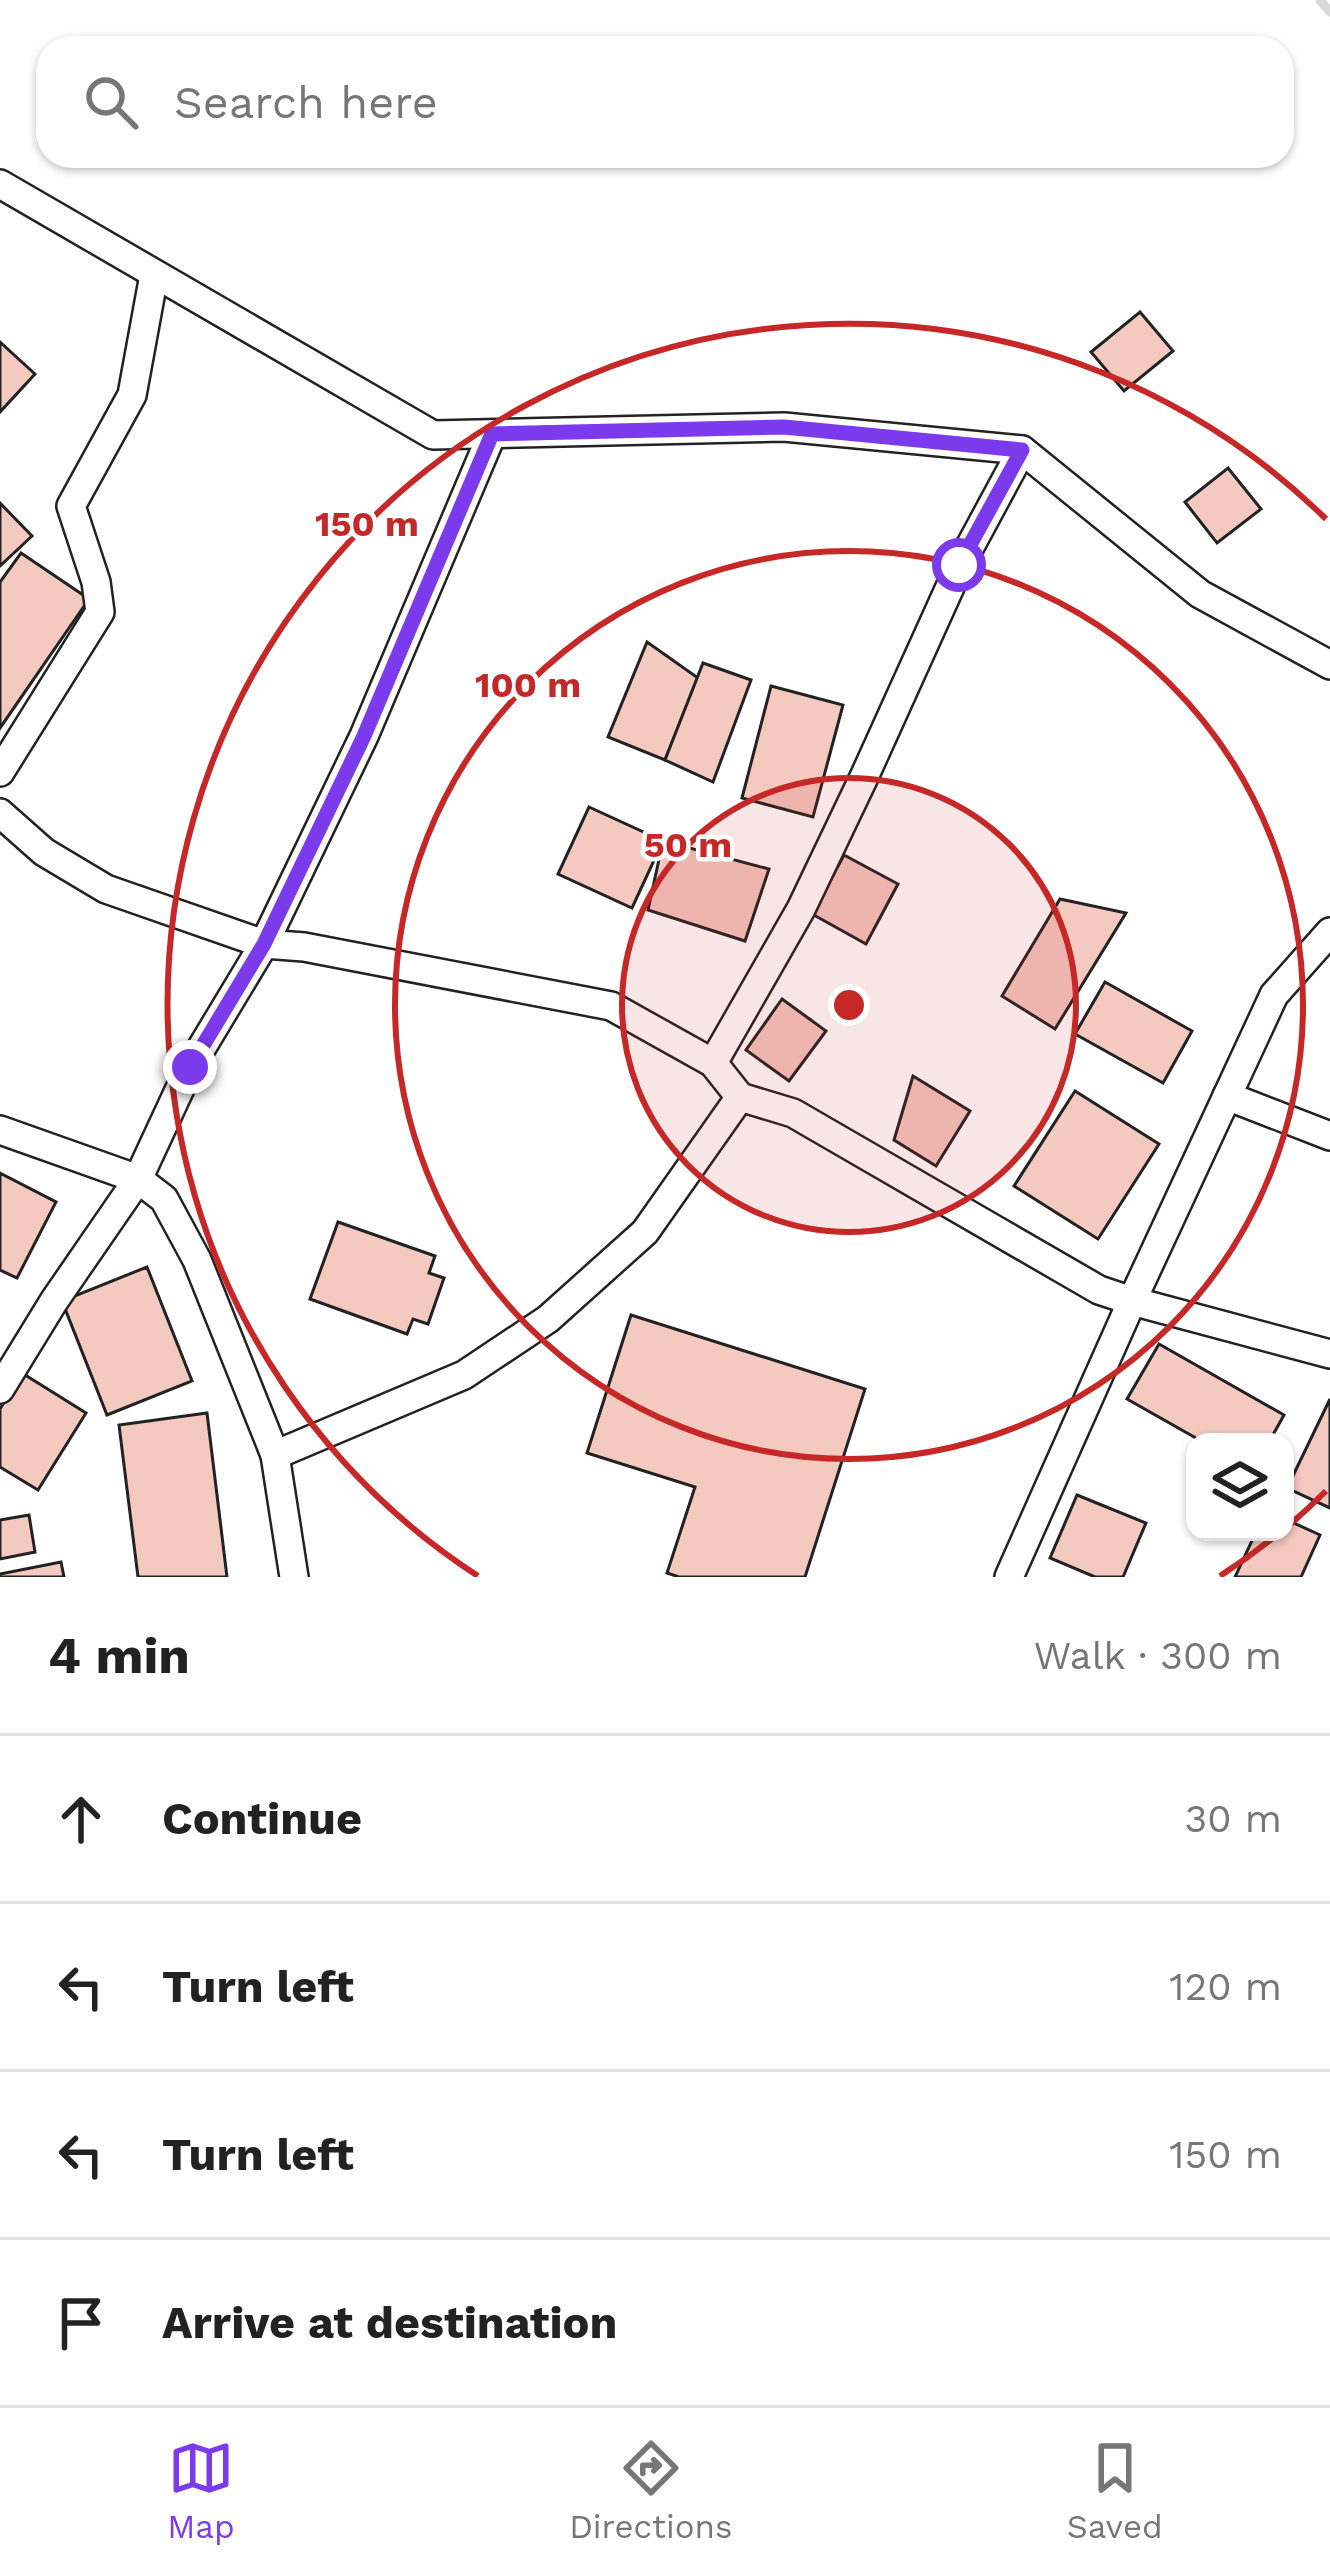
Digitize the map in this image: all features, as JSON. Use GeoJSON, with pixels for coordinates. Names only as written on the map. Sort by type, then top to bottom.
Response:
{"type":"FeatureCollection","features":[{"type":"Feature","properties":{"kind":"street"},"geometry":{"type":"LineString","coordinates":[[0,184],[434,435],[784,427],[1022,450],[1200,594],[1330,665]]}},
{"type":"Feature","properties":{"kind":"street"},"geometry":{"type":"LineString","coordinates":[[0,772],[100,612],[96,582],[70,506],[133,394],[154,275]]}},
{"type":"Feature","properties":{"kind":"street"},"geometry":{"type":"LineString","coordinates":[[0,1389],[54,1300],[138,1179],[190,1067],[264,944],[364,736],[492,434]]}},
{"type":"Feature","properties":{"kind":"street"},"geometry":{"type":"LineString","coordinates":[[713,1063],[801,909],[959,565],[1022,450]]}},
{"type":"Feature","properties":{"kind":"street"},"geometry":{"type":"LineString","coordinates":[[0,813],[44,852],[106,889],[264,944],[304,947],[610,1006],[713,1063],[740,1097],[794,1113],[1099,1290],[1330,1354]]}},
{"type":"Feature","properties":{"kind":"street"},"geometry":{"type":"LineString","coordinates":[[1010,1577],[1274,994],[1330,932]]}},
{"type":"Feature","properties":{"kind":"street"},"geometry":{"type":"LineString","coordinates":[[1227,1096],[1330,1136]]}},
{"type":"Feature","properties":{"kind":"street"},"geometry":{"type":"LineString","coordinates":[[275,1455],[464,1375],[548,1319],[645,1232],[740,1097]]}},
{"type":"Feature","properties":{"kind":"street"},"geometry":{"type":"LineString","coordinates":[[0,1130],[138,1179],[164,1198],[197,1260],[275,1455],[294,1577]]}},
{"type":"Feature","properties":{"kind":"building"},"geometry":{"type":"Polygon","coordinates":[[[1140,312],[1173,351],[1124,391],[1091,352],[1140,312]]]}},
{"type":"Feature","properties":{"kind":"building"},"geometry":{"type":"Polygon","coordinates":[[[0,342],[35,374],[0,412],[0,342]]]}},
{"type":"Feature","properties":{"kind":"building"},"geometry":{"type":"Polygon","coordinates":[[[1228,468],[1261,509],[1217,543],[1185,502],[1228,468]]]}},
{"type":"Feature","properties":{"kind":"building"},"geometry":{"type":"Polygon","coordinates":[[[0,503],[32,536],[0,566],[0,503]]]}},
{"type":"Feature","properties":{"kind":"building"},"geometry":{"type":"Polygon","coordinates":[[[21,553],[89,599],[0,728],[0,582],[21,553]]]}},
{"type":"Feature","properties":{"kind":"building"},"geometry":{"type":"Polygon","coordinates":[[[647,642],[698,678],[665,760],[608,737],[647,642]]]}},
{"type":"Feature","properties":{"kind":"building"},"geometry":{"type":"Polygon","coordinates":[[[703,663],[751,680],[713,782],[665,760],[703,663]]]}},
{"type":"Feature","properties":{"kind":"building"},"geometry":{"type":"Polygon","coordinates":[[[771,686],[843,705],[813,817],[742,798],[771,686]]]}},
{"type":"Feature","properties":{"kind":"building"},"geometry":{"type":"Polygon","coordinates":[[[589,807],[663,841],[632,908],[558,874],[589,807]]]}},
{"type":"Feature","properties":{"kind":"building"},"geometry":{"type":"Polygon","coordinates":[[[663,841],[769,869],[745,941],[648,910],[663,841]]]}},
{"type":"Feature","properties":{"kind":"building"},"geometry":{"type":"Polygon","coordinates":[[[844,855],[898,884],[866,944],[812,914],[844,855]]]}},
{"type":"Feature","properties":{"kind":"building"},"geometry":{"type":"Polygon","coordinates":[[[1060,899],[1126,913],[1055,1029],[1002,996],[1060,899]]]}},
{"type":"Feature","properties":{"kind":"building"},"geometry":{"type":"Polygon","coordinates":[[[1105,982],[1192,1031],[1163,1083],[1075,1034],[1105,982]]]}},
{"type":"Feature","properties":{"kind":"building"},"geometry":{"type":"Polygon","coordinates":[[[782,999],[826,1031],[789,1081],[746,1050],[782,999]]]}},
{"type":"Feature","properties":{"kind":"building"},"geometry":{"type":"Polygon","coordinates":[[[913,1076],[970,1111],[936,1166],[894,1140],[913,1076]]]}},
{"type":"Feature","properties":{"kind":"building"},"geometry":{"type":"Polygon","coordinates":[[[1075,1091],[1159,1144],[1098,1239],[1014,1186],[1075,1091]]]}},
{"type":"Feature","properties":{"kind":"building"},"geometry":{"type":"Polygon","coordinates":[[[0,1173],[56,1202],[17,1278],[0,1270],[0,1173]]]}},
{"type":"Feature","properties":{"kind":"building"},"geometry":{"type":"Polygon","coordinates":[[[338,1222],[435,1256],[429,1273],[444,1278],[428,1324],[413,1319],[407,1334],[310,1299],[338,1222]]]}},
{"type":"Feature","properties":{"kind":"building"},"geometry":{"type":"Polygon","coordinates":[[[147,1267],[192,1381],[107,1415],[62,1301],[147,1267]]]}},
{"type":"Feature","properties":{"kind":"building"},"geometry":{"type":"Polygon","coordinates":[[[631,1315],[865,1389],[805,1577],[679,1577],[667,1573],[695,1487],[587,1453],[631,1315]]]}},
{"type":"Feature","properties":{"kind":"building"},"geometry":{"type":"Polygon","coordinates":[[[1159,1344],[1284,1415],[1274,1433],[1187,1433],[1127,1399],[1159,1344]]]}},
{"type":"Feature","properties":{"kind":"building"},"geometry":{"type":"Polygon","coordinates":[[[22,1373],[86,1413],[38,1490],[0,1467],[0,1409],[22,1373]]]}},
{"type":"Feature","properties":{"kind":"building"},"geometry":{"type":"Polygon","coordinates":[[[1330,1399],[1330,1508],[1294,1491],[1294,1474],[1330,1399]]]}},
{"type":"Feature","properties":{"kind":"building"},"geometry":{"type":"Polygon","coordinates":[[[207,1413],[227,1577],[138,1577],[119,1425],[207,1413]]]}},
{"type":"Feature","properties":{"kind":"building"},"geometry":{"type":"Polygon","coordinates":[[[1077,1495],[1146,1523],[1123,1577],[1095,1577],[1050,1558],[1077,1495]]]}},
{"type":"Feature","properties":{"kind":"building"},"geometry":{"type":"Polygon","coordinates":[[[29,1515],[35,1552],[0,1559],[0,1520],[29,1515]]]}},
{"type":"Feature","properties":{"kind":"building"},"geometry":{"type":"Polygon","coordinates":[[[1294,1523],[1320,1535],[1301,1577],[1235,1577],[1252,1541],[1294,1541],[1294,1523]]]}},
{"type":"Feature","properties":{"kind":"building"},"geometry":{"type":"Polygon","coordinates":[[[61,1562],[64,1577],[0,1577],[0,1574],[61,1562]]]}},
{"type":"Feature","properties":{"kind":"waterway"},"geometry":{"type":"LineString","coordinates":[[1320,0],[1330,12]]}},
{"type":"Feature","properties":{"kind":"route"},"geometry":{"type":"LineString","coordinates":[[190,1067],[264,944],[364,736],[492,434],[784,427],[1022,450],[959,565]]}}]}
